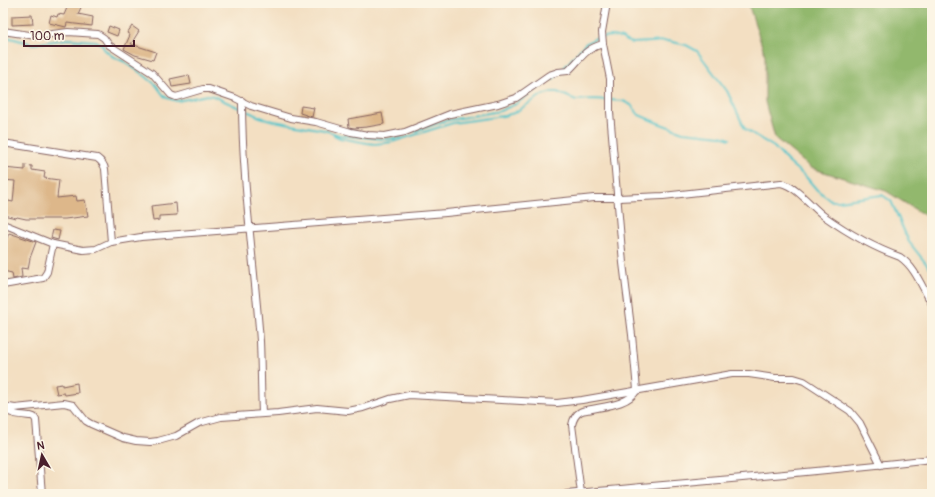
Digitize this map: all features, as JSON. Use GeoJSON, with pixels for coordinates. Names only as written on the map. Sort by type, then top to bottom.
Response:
{"type":"FeatureCollection","features":[{"type":"Feature","properties":{"kind":"street"},"geometry":{"type":"LineString","coordinates":[[581,493],[572,425],[574,418],[579,412],[626,400],[634,395],[637,390],[623,263],[610,112],[610,79],[602,44],[602,32],[607,3]]}},
{"type":"Feature","properties":{"kind":"street"},"geometry":{"type":"LineString","coordinates":[[3,31],[36,36],[68,32],[98,34],[104,38],[109,45],[152,73],[171,95],[176,97],[202,89],[209,89],[270,113],[316,122],[350,132],[376,136],[411,130],[450,114],[498,104],[516,98],[549,75],[568,71],[586,51],[593,46],[602,44]]}},
{"type":"Feature","properties":{"kind":"street"},"geometry":{"type":"LineString","coordinates":[[242,101],[242,126],[260,341],[262,414]]}},
{"type":"Feature","properties":{"kind":"street"},"geometry":{"type":"LineString","coordinates":[[3,143],[97,158],[100,160],[105,169],[111,242]]}},
{"type":"Feature","properties":{"kind":"street"},"geometry":{"type":"LineString","coordinates":[[3,224],[53,244],[89,250],[96,249],[111,242],[141,237],[446,213],[594,198],[663,196],[783,183],[794,189],[823,215],[856,238],[900,257],[905,261],[916,273],[932,304]]}},
{"type":"Feature","properties":{"kind":"street"},"geometry":{"type":"LineString","coordinates":[[3,285],[43,278],[46,274],[53,244]]}},
{"type":"Feature","properties":{"kind":"street"},"geometry":{"type":"LineString","coordinates":[[42,494],[36,420],[31,416],[10,412],[3,406],[16,408],[64,403],[70,404],[76,407],[83,417],[91,424],[123,438],[143,442],[158,441],[176,436],[199,423],[221,417],[278,413],[317,408],[348,411],[409,395],[557,403],[737,374],[755,374],[775,378],[791,377],[800,379],[838,402],[850,411],[860,423],[881,465]]}},
{"type":"Feature","properties":{"kind":"street"},"geometry":{"type":"LineString","coordinates":[[567,494],[932,459]]}},
{"type":"Feature","properties":{"kind":"green space"},"geometry":{"type":"Polygon","coordinates":[[[748,3],[932,3],[932,220],[886,191],[811,168],[775,138],[765,102],[765,55],[748,3]]]}},
{"type":"Feature","properties":{"kind":"building"},"geometry":{"type":"Polygon","coordinates":[[[69,3],[83,3],[78,14],[93,17],[92,26],[67,23],[66,27],[49,23],[51,15],[57,17],[58,14],[64,15],[69,3]]]}},
{"type":"Feature","properties":{"kind":"building"},"geometry":{"type":"Polygon","coordinates":[[[32,15],[33,24],[12,25],[12,16],[32,15]]]}},
{"type":"Feature","properties":{"kind":"building"},"geometry":{"type":"Polygon","coordinates":[[[109,26],[119,30],[117,36],[107,32],[109,26]]]}},
{"type":"Feature","properties":{"kind":"building"},"geometry":{"type":"Polygon","coordinates":[[[132,26],[139,31],[131,44],[156,52],[153,60],[135,55],[124,49],[130,35],[127,33],[132,26]]]}},
{"type":"Feature","properties":{"kind":"building"},"geometry":{"type":"Polygon","coordinates":[[[189,75],[191,84],[172,87],[170,79],[189,75]]]}},
{"type":"Feature","properties":{"kind":"building"},"geometry":{"type":"Polygon","coordinates":[[[301,106],[314,108],[312,117],[300,113],[301,106]]]}},
{"type":"Feature","properties":{"kind":"building"},"geometry":{"type":"Polygon","coordinates":[[[382,113],[384,124],[367,127],[349,127],[348,119],[382,113]]]}},
{"type":"Feature","properties":{"kind":"building"},"geometry":{"type":"Polygon","coordinates":[[[25,165],[32,166],[32,170],[45,172],[44,178],[59,180],[57,198],[76,196],[77,201],[85,200],[88,216],[65,219],[26,219],[3,215],[4,200],[13,202],[15,181],[3,180],[3,168],[25,170],[25,165]]]}},
{"type":"Feature","properties":{"kind":"building"},"geometry":{"type":"Polygon","coordinates":[[[176,203],[177,215],[159,216],[159,220],[153,221],[151,206],[176,203]]]}},
{"type":"Feature","properties":{"kind":"building"},"geometry":{"type":"Polygon","coordinates":[[[53,230],[60,231],[58,240],[51,238],[53,230]]]}},
{"type":"Feature","properties":{"kind":"building"},"geometry":{"type":"Polygon","coordinates":[[[9,233],[36,242],[30,258],[28,269],[21,268],[22,277],[13,279],[12,273],[3,271],[3,248],[9,233]]]}},
{"type":"Feature","properties":{"kind":"building"},"geometry":{"type":"Polygon","coordinates":[[[77,383],[78,393],[65,395],[64,393],[57,394],[55,385],[62,384],[62,386],[77,383]]]}},
{"type":"Feature","properties":{"kind":"waterway"},"geometry":{"type":"LineString","coordinates":[[3,36],[33,44],[68,39],[95,41],[102,44],[104,49],[112,56],[125,62],[145,76],[156,85],[164,96],[177,101],[208,95],[260,117],[324,130],[339,135],[382,139],[390,139],[401,136]]}},
{"type":"Feature","properties":{"kind":"waterway"},"geometry":{"type":"LineString","coordinates":[[563,69],[585,44],[601,37],[612,36],[622,38],[633,43],[668,41],[686,45],[697,51],[727,91],[745,129],[774,147],[788,162],[806,177],[817,190],[832,201],[882,195],[891,201],[909,242],[932,271]]}},
{"type":"Feature","properties":{"kind":"waterway"},"geometry":{"type":"LineString","coordinates":[[415,131],[444,121],[500,111],[516,104],[557,75]]}},
{"type":"Feature","properties":{"kind":"waterway"},"geometry":{"type":"LineString","coordinates":[[334,135],[340,138],[375,144],[392,142],[453,123],[514,113],[542,95],[557,92],[576,100],[593,99],[623,101],[631,105],[639,115],[683,132],[721,136],[730,139]]}}]}
